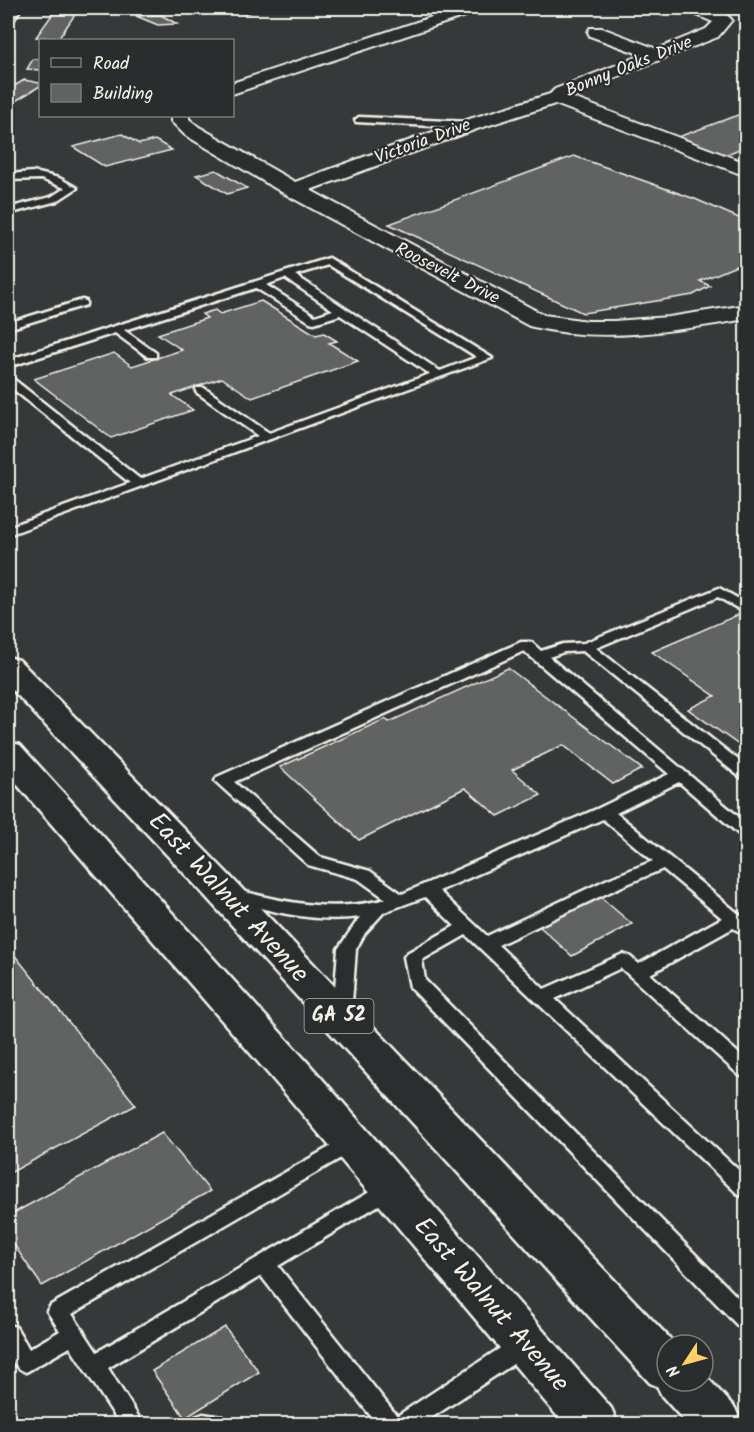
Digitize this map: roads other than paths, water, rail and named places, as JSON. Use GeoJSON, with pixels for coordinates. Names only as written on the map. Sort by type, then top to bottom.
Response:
{"type":"FeatureCollection","features":[{"type":"Feature","properties":{"kind":"main road","name":"East Walnut Avenue"},"geometry":{"type":"LineString","coordinates":[[8,667],[223,891],[655,1355]]}},
{"type":"Feature","properties":{"kind":"main road","name":"East Walnut Avenue"},"geometry":{"type":"LineString","coordinates":[[8,753],[351,1143],[594,1425]]}},
{"type":"Feature","properties":{"kind":"main road"},"geometry":{"type":"LineString","coordinates":[[690,1393],[718,1425]]}},
{"type":"Feature","properties":{"kind":"street"},"geometry":{"type":"LineString","coordinates":[[234,87],[474,8]]}},
{"type":"Feature","properties":{"kind":"street","name":"Bonny Oaks Drive"},"geometry":{"type":"LineString","coordinates":[[693,8],[724,20],[712,33],[561,93],[556,98],[747,170]]}},
{"type":"Feature","properties":{"kind":"street"},"geometry":{"type":"LineString","coordinates":[[596,32],[658,55]]}},
{"type":"Feature","properties":{"kind":"street","name":"Victoria Drive"},"geometry":{"type":"LineString","coordinates":[[292,190],[470,125],[556,98]]}},
{"type":"Feature","properties":{"kind":"street","name":"Roosevelt Drive"},"geometry":{"type":"LineString","coordinates":[[180,117],[180,122],[192,131],[292,190],[399,250],[537,321],[562,327],[595,329],[703,320],[747,312]]}},
{"type":"Feature","properties":{"kind":"lane"},"geometry":{"type":"LineString","coordinates":[[8,22],[17,8]]}},
{"type":"Feature","properties":{"kind":"lane"},"geometry":{"type":"LineString","coordinates":[[359,120],[470,125]]}},
{"type":"Feature","properties":{"kind":"lane"},"geometry":{"type":"LineString","coordinates":[[8,177],[43,174],[72,188],[54,199],[8,211]]}},
{"type":"Feature","properties":{"kind":"lane"},"geometry":{"type":"LineString","coordinates":[[8,364],[329,261],[486,358],[8,531]]}},
{"type":"Feature","properties":{"kind":"lane"},"geometry":{"type":"LineString","coordinates":[[287,275],[440,375]]}},
{"type":"Feature","properties":{"kind":"lane"},"geometry":{"type":"LineString","coordinates":[[257,285],[314,320],[342,311]]}},
{"type":"Feature","properties":{"kind":"lane"},"geometry":{"type":"LineString","coordinates":[[8,326],[82,303]]}},
{"type":"Feature","properties":{"kind":"lane"},"geometry":{"type":"LineString","coordinates":[[117,330],[152,355]]}},
{"type":"Feature","properties":{"kind":"lane"},"geometry":{"type":"LineString","coordinates":[[8,380],[138,483]]}},
{"type":"Feature","properties":{"kind":"lane"},"geometry":{"type":"LineString","coordinates":[[201,390],[267,437]]}},
{"type":"Feature","properties":{"kind":"lane"},"geometry":{"type":"LineString","coordinates":[[539,656],[563,648],[586,647],[719,592],[747,609]]}},
{"type":"Feature","properties":{"kind":"lane"},"geometry":{"type":"LineString","coordinates":[[400,901],[364,875],[314,861],[223,782],[526,645],[747,831]]}},
{"type":"Feature","properties":{"kind":"lane"},"geometry":{"type":"LineString","coordinates":[[586,647],[747,773]]}},
{"type":"Feature","properties":{"kind":"lane"},"geometry":{"type":"LineString","coordinates":[[223,891],[294,912],[321,915],[376,909],[428,890],[605,812],[680,774]]}},
{"type":"Feature","properties":{"kind":"lane"},"geometry":{"type":"LineString","coordinates":[[605,812],[741,924],[637,973]]}},
{"type":"Feature","properties":{"kind":"lane"},"geometry":{"type":"LineString","coordinates":[[485,944],[614,883],[666,862]]}},
{"type":"Feature","properties":{"kind":"lane"},"geometry":{"type":"LineString","coordinates":[[428,890],[747,1190]]}},
{"type":"Feature","properties":{"kind":"lane"},"geometry":{"type":"LineString","coordinates":[[342,1018],[347,949],[359,929],[376,909]]}},
{"type":"Feature","properties":{"kind":"lane"},"geometry":{"type":"LineString","coordinates":[[467,927],[413,957],[416,982],[747,1320]]}},
{"type":"Feature","properties":{"kind":"lane"},"geometry":{"type":"LineString","coordinates":[[542,997],[623,960],[747,1070]]}},
{"type":"Feature","properties":{"kind":"lane"},"geometry":{"type":"LineString","coordinates":[[132,1425],[58,1311],[351,1143]]}},
{"type":"Feature","properties":{"kind":"lane"},"geometry":{"type":"LineString","coordinates":[[94,1365],[390,1188]]}},
{"type":"Feature","properties":{"kind":"lane"},"geometry":{"type":"LineString","coordinates":[[264,1263],[390,1425]]}},
{"type":"Feature","properties":{"kind":"lane"},"geometry":{"type":"LineString","coordinates":[[8,1334],[26,1362],[74,1334]]}},
{"type":"Feature","properties":{"kind":"lane"},"geometry":{"type":"LineString","coordinates":[[414,1422],[525,1344]]}},
{"type":"Feature","properties":{"kind":"lane"},"geometry":{"type":"LineString","coordinates":[[203,1425],[206,1423],[215,1425]]}}]}
